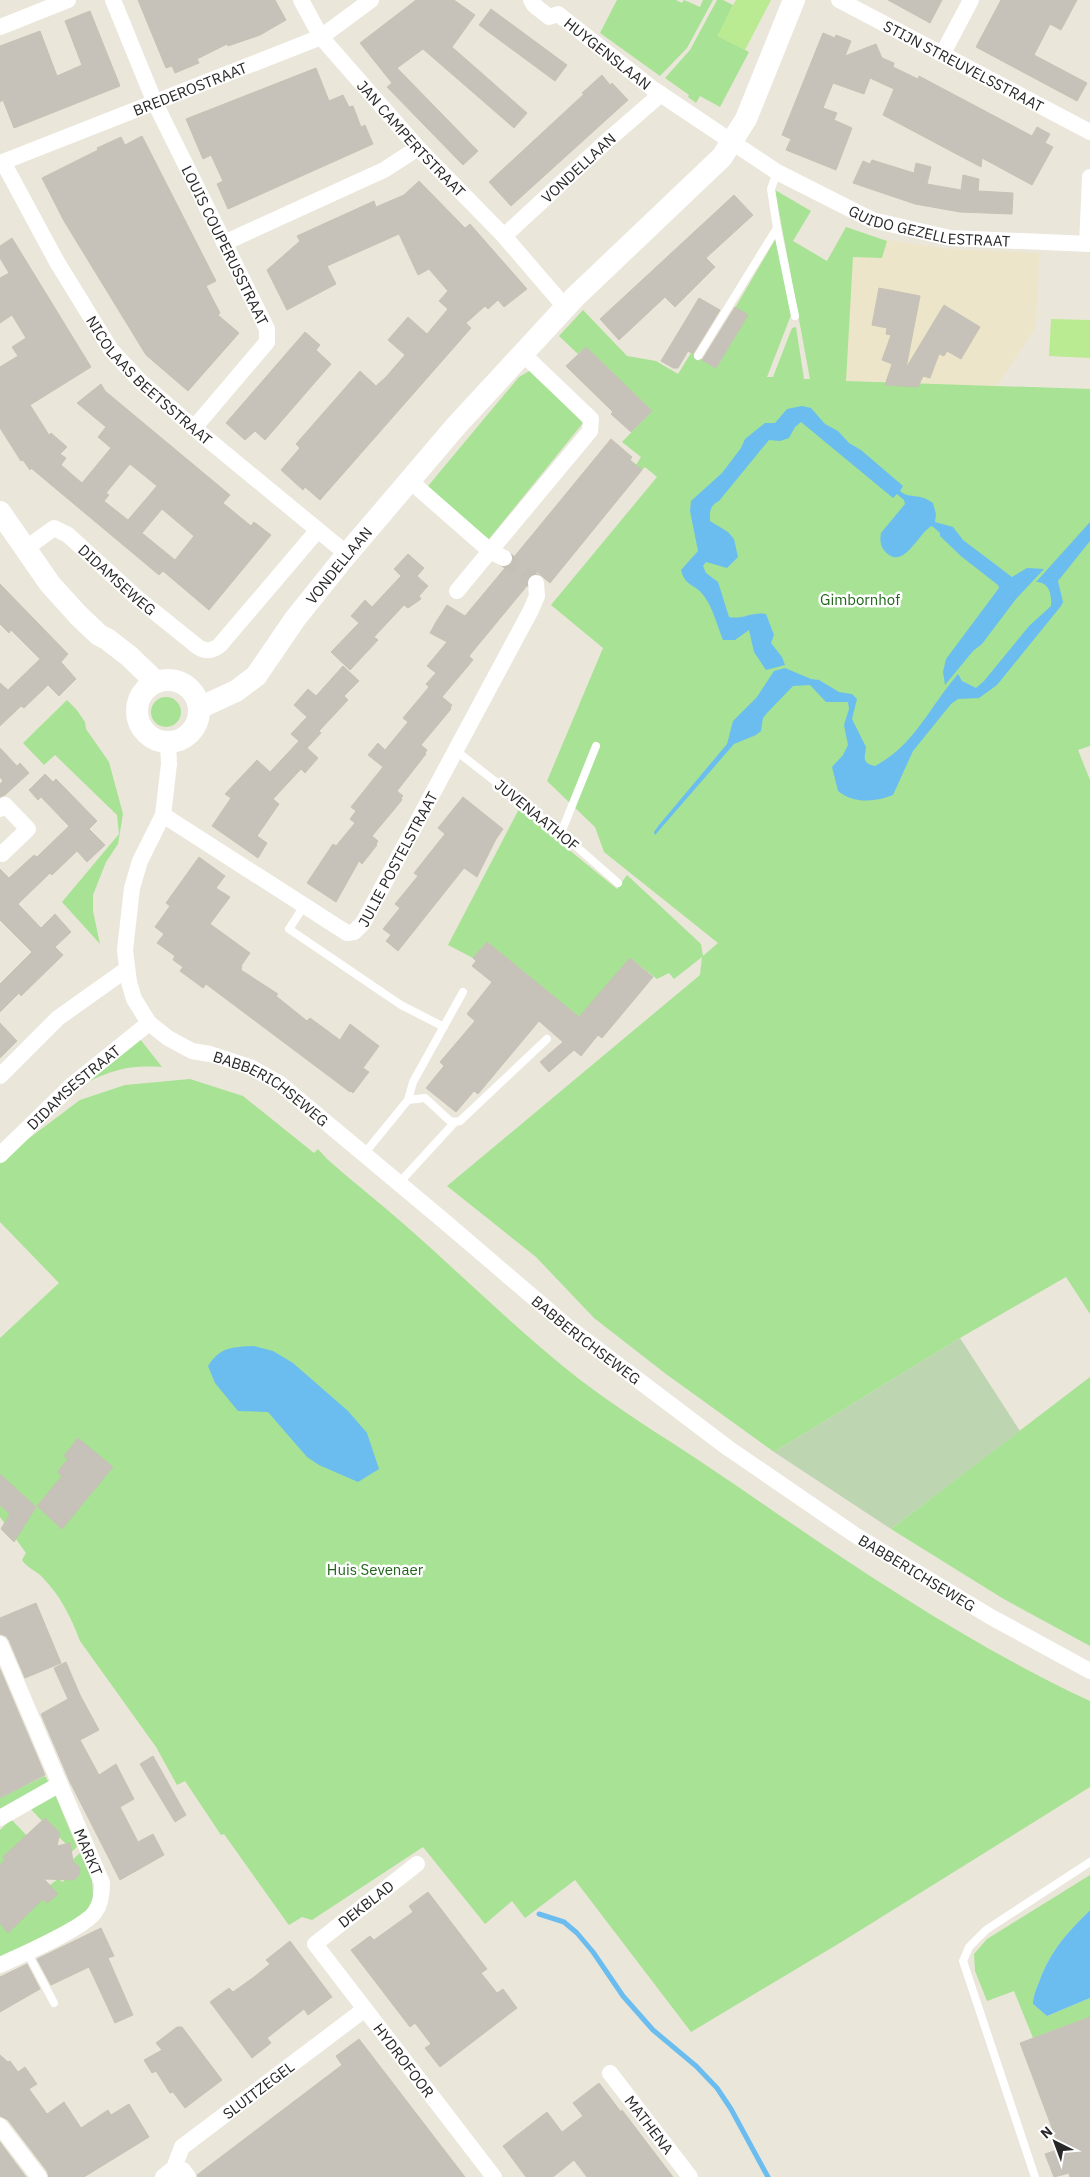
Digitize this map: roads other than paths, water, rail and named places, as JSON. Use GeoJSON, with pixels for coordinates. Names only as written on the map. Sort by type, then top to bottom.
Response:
{"type":"FeatureCollection","features":[{"type":"Feature","properties":{"kind":"street"},"geometry":{"type":"LineString","coordinates":[[0,27],[68,0]]}},
{"type":"Feature","properties":{"kind":"street","name":"LOUIS COUPERUSSTRAAT"},"geometry":{"type":"LineString","coordinates":[[113,0],[155,103],[267,329],[267,342],[194,428]]}},
{"type":"Feature","properties":{"kind":"street","name":"JAN CAMPERTSTRAAT"},"geometry":{"type":"LineString","coordinates":[[301,0],[321,37],[418,148],[504,236]]}},
{"type":"Feature","properties":{"kind":"street","name":"BREDEROSTRAAT"},"geometry":{"type":"LineString","coordinates":[[2,162],[321,37],[372,0]]}},
{"type":"Feature","properties":{"kind":"street","name":"HUYGENSLAAN"},"geometry":{"type":"LineString","coordinates":[[531,0],[534,5],[549,17],[558,14],[661,94]]}},
{"type":"Feature","properties":{"kind":"street","name":"VONDELLAAN"},"geometry":{"type":"LineString","coordinates":[[195,699],[218,700],[256,676],[295,619],[347,554],[409,480],[522,352],[609,263],[713,167],[746,119],[794,0]]}},
{"type":"Feature","properties":{"kind":"street","name":"STIJN STREUVELSSTRAAT"},"geometry":{"type":"LineString","coordinates":[[839,0],[1090,132]]}},
{"type":"Feature","properties":{"kind":"street"},"geometry":{"type":"LineString","coordinates":[[943,53],[971,0]]}},
{"type":"Feature","properties":{"kind":"street"},"geometry":{"type":"LineString","coordinates":[[661,94],[732,142]]}},
{"type":"Feature","properties":{"kind":"street","name":"VONDELLAAN"},"geometry":{"type":"LineString","coordinates":[[504,236],[661,94]]}},
{"type":"Feature","properties":{"kind":"street","name":"GUIDO GEZELLESTRAAT"},"geometry":{"type":"LineString","coordinates":[[732,142],[777,172],[872,220],[950,238],[1089,244]]}},
{"type":"Feature","properties":{"kind":"street"},"geometry":{"type":"LineString","coordinates":[[224,243],[384,170],[418,148]]}},
{"type":"Feature","properties":{"kind":"street","name":"NICOLAAS BEETSSTRAAT"},"geometry":{"type":"LineString","coordinates":[[2,162],[58,262],[111,350],[141,382],[194,428],[347,554]]}},
{"type":"Feature","properties":{"kind":"street"},"geometry":{"type":"LineString","coordinates":[[1089,244],[1090,177]]}},
{"type":"Feature","properties":{"kind":"street"},"geometry":{"type":"LineString","coordinates":[[504,236],[565,307]]}},
{"type":"Feature","properties":{"kind":"street"},"geometry":{"type":"LineString","coordinates":[[457,591],[497,555],[590,430],[590,419],[522,352]]}},
{"type":"Feature","properties":{"kind":"street"},"geometry":{"type":"LineString","coordinates":[[409,480],[497,555]]}},
{"type":"Feature","properties":{"kind":"street"},"geometry":{"type":"LineString","coordinates":[[0,512],[50,584],[99,635],[101,642],[149,688]]}},
{"type":"Feature","properties":{"kind":"street","name":"DIDAMSEWEG"},"geometry":{"type":"LineString","coordinates":[[25,549],[54,528],[68,535],[136,597],[203,650],[210,650],[220,645],[317,531]]}},
{"type":"Feature","properties":{"kind":"street","name":"JULIE POSTELSTRAAT"},"geometry":{"type":"LineString","coordinates":[[163,815],[347,933],[354,932],[362,924],[531,610],[537,596],[536,583]]}},
{"type":"Feature","properties":{"kind":"street"},"geometry":{"type":"LineString","coordinates":[[162,680],[175,680],[195,699],[198,716],[191,732],[176,741],[168,742],[152,738],[140,726],[136,709],[149,688],[162,680]]}},
{"type":"Feature","properties":{"kind":"street"},"geometry":{"type":"LineString","coordinates":[[0,1076],[58,1018],[127,969],[126,950],[132,888],[140,861],[163,815],[169,764],[168,742]]}},
{"type":"Feature","properties":{"kind":"street"},"geometry":{"type":"LineString","coordinates":[[0,809],[5,805],[28,829],[2,854],[0,852]]}},
{"type":"Feature","properties":{"kind":"street","name":"BABBERICHSEWEG"},"geometry":{"type":"LineString","coordinates":[[127,969],[137,1005],[149,1024],[168,1038],[192,1050],[250,1067],[279,1083],[568,1327],[728,1448],[855,1534],[991,1617],[1090,1670]]}},
{"type":"Feature","properties":{"kind":"street","name":"DIDAMSESTRAAT"},"geometry":{"type":"LineString","coordinates":[[0,1155],[72,1085],[149,1024]]}},
{"type":"Feature","properties":{"kind":"street","name":"MARKT"},"geometry":{"type":"LineString","coordinates":[[0,1644],[102,1882],[101,1896],[94,1914],[84,1923],[0,1965]]}},
{"type":"Feature","properties":{"kind":"street"},"geometry":{"type":"LineString","coordinates":[[0,1818],[60,1784]]}},
{"type":"Feature","properties":{"kind":"street","name":"DEKBLAD"},"geometry":{"type":"LineString","coordinates":[[315,1944],[417,1864]]}},
{"type":"Feature","properties":{"kind":"street","name":"HYDROFOOR"},"geometry":{"type":"LineString","coordinates":[[315,1944],[494,2177]]}},
{"type":"Feature","properties":{"kind":"street","name":"SLUITZEGEL"},"geometry":{"type":"LineString","coordinates":[[175,2174],[182,2147],[365,2009]]}},
{"type":"Feature","properties":{"kind":"street","name":"MATHENA"},"geometry":{"type":"LineString","coordinates":[[610,2073],[690,2177]]}},
{"type":"Feature","properties":{"kind":"street"},"geometry":{"type":"LineString","coordinates":[[0,2126],[39,2177]]}},
{"type":"Feature","properties":{"kind":"lane"},"geometry":{"type":"LineString","coordinates":[[777,172],[772,189],[777,228],[795,316]]}},
{"type":"Feature","properties":{"kind":"lane"},"geometry":{"type":"LineString","coordinates":[[698,356],[777,228]]}},
{"type":"Feature","properties":{"kind":"lane"},"geometry":{"type":"LineString","coordinates":[[561,833],[596,746]]}},
{"type":"Feature","properties":{"kind":"lane","name":"JUVENAATHOF"},"geometry":{"type":"LineString","coordinates":[[455,750],[561,833],[618,883]]}},
{"type":"Feature","properties":{"kind":"lane"},"geometry":{"type":"LineString","coordinates":[[304,906],[289,929],[402,1006],[444,1027]]}},
{"type":"Feature","properties":{"kind":"lane"},"geometry":{"type":"LineString","coordinates":[[364,1154],[408,1100],[413,1082],[463,992]]}},
{"type":"Feature","properties":{"kind":"lane"},"geometry":{"type":"LineString","coordinates":[[399,1183],[456,1122],[460,1121],[547,1039]]}},
{"type":"Feature","properties":{"kind":"lane"},"geometry":{"type":"LineString","coordinates":[[408,1100],[424,1098],[450,1121],[456,1122]]}},
{"type":"Feature","properties":{"kind":"lane"},"geometry":{"type":"LineString","coordinates":[[1035,2177],[964,1961],[969,1946],[981,1934],[1090,1862]]}},
{"type":"Feature","properties":{"kind":"lane"},"geometry":{"type":"LineString","coordinates":[[27,1952],[54,2003]]}},
{"type":"Feature","properties":{"kind":"water"},"geometry":{"type":"Polygon","coordinates":[[[802,406],[811,408],[825,424],[838,431],[849,443],[861,450],[903,486],[900,491],[904,494],[923,498],[933,503],[936,514],[935,522],[953,527],[963,540],[1012,577],[1027,568],[1044,569],[1016,599],[982,644],[973,651],[945,685],[943,672],[946,659],[999,588],[998,585],[962,557],[932,526],[904,555],[890,556],[882,547],[880,541],[881,533],[905,504],[904,500],[897,494],[893,498],[801,422],[795,427],[789,438],[780,441],[769,440],[712,507],[710,521],[728,532],[734,539],[738,557],[727,568],[706,562],[703,566],[706,573],[718,582],[729,617],[766,614],[774,635],[771,643],[782,657],[785,665],[766,670],[754,652],[749,630],[735,640],[723,640],[707,601],[701,592],[685,580],[681,570],[698,551],[690,511],[691,501],[722,473],[741,448],[745,439],[765,423],[775,423],[787,409],[802,406]]]}},
{"type":"Feature","properties":{"kind":"water"},"geometry":{"type":"Polygon","coordinates":[[[1090,522],[1090,541],[1058,581],[1063,602],[1061,606],[997,685],[979,698],[958,699],[951,704],[913,751],[893,795],[865,801],[851,798],[838,791],[832,767],[843,755],[848,745],[844,725],[849,709],[848,702],[826,702],[810,685],[793,686],[763,718],[761,731],[734,744],[655,835],[654,832],[659,825],[727,744],[733,721],[757,697],[774,671],[785,668],[811,679],[819,680],[839,692],[852,694],[857,699],[852,719],[866,747],[866,761],[875,766],[889,757],[901,747],[921,724],[958,674],[962,681],[976,688],[984,681],[1029,626],[1051,606],[1051,597],[1047,586],[1036,582],[1090,522]]]}},
{"type":"Feature","properties":{"kind":"water"},"geometry":{"type":"Polygon","coordinates":[[[254,1346],[273,1351],[293,1363],[348,1411],[367,1433],[379,1469],[358,1482],[319,1465],[307,1457],[268,1412],[238,1411],[215,1383],[208,1366],[217,1355],[227,1349],[254,1346]]]}},
{"type":"Feature","properties":{"kind":"water"},"geometry":{"type":"Polygon","coordinates":[[[1090,1910],[1090,1998],[1047,2016],[1033,2004],[1039,1982],[1054,1951],[1090,1910]]]}},
{"type":"Feature","properties":{"kind":"waterway"},"geometry":{"type":"LineString","coordinates":[[539,1914],[564,1922],[577,1933],[593,1952],[623,1996],[653,2030],[696,2066],[717,2088],[731,2109],[768,2177]]}},
{"type":"Feature","properties":{"kind":"tunnel"},"geometry":{"type":"LineString","coordinates":[[504,558],[536,583]]}},
{"type":"Feature","properties":{"kind":"park label","name":"Gimbornhof"},"geometry":{"type":"Point","coordinates":[860,599]}},
{"type":"Feature","properties":{"kind":"park label","name":"Huis Sevenaer"},"geometry":{"type":"Point","coordinates":[375,1569]}}]}
